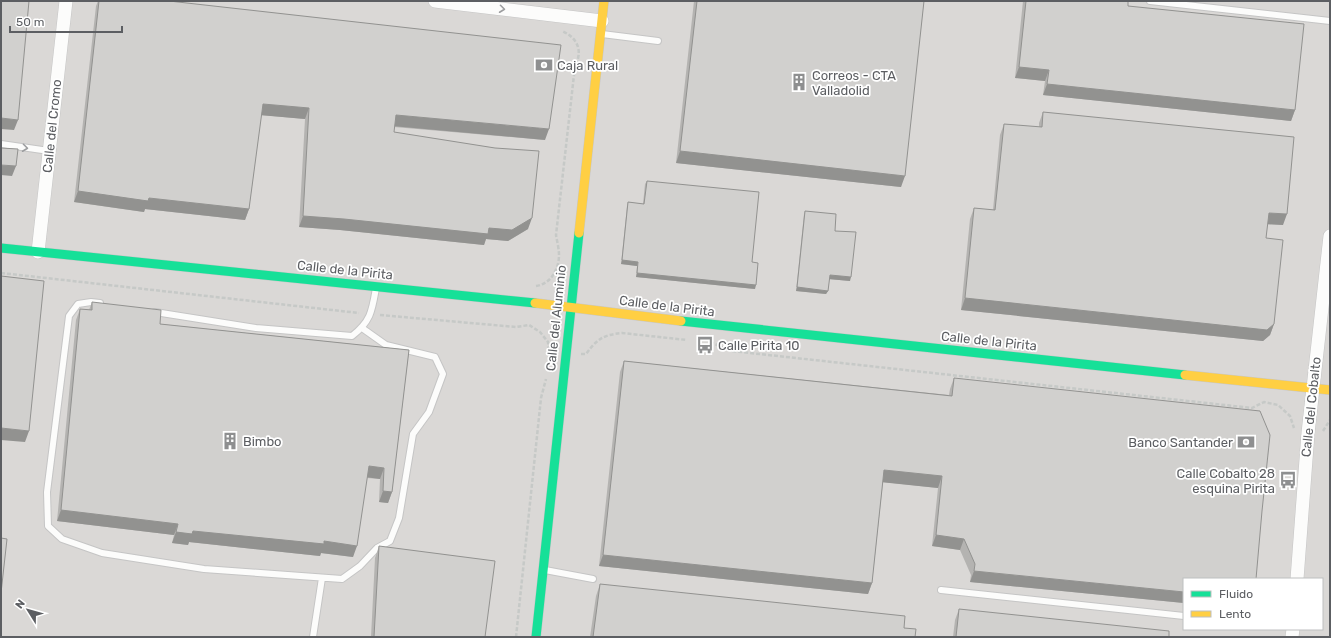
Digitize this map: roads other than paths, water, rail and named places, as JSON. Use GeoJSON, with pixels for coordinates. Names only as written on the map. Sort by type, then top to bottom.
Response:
{"type":"FeatureCollection","features":[{"type":"Feature","properties":{"kind":"street","name":"Calle del Cromo"},"geometry":{"type":"LineString","coordinates":[[38,252],[66,1]]}},
{"type":"Feature","properties":{"kind":"street"},"geometry":{"type":"LineString","coordinates":[[435,1],[601,27]]}},
{"type":"Feature","properties":{"kind":"street","name":"Calle del Aluminio"},"geometry":{"type":"LineString","coordinates":[[536,637],[570,307],[604,1]]}},
{"type":"Feature","properties":{"kind":"street","name":"Calle del Cobalto"},"geometry":{"type":"LineString","coordinates":[[1297,578],[1312,388],[1330,236]]}},
{"type":"Feature","properties":{"kind":"street","name":"Calle de la Pirita"},"geometry":{"type":"LineString","coordinates":[[1,248],[570,307],[706,324],[1330,390]]}},
{"type":"Feature","properties":{"kind":"lane"},"geometry":{"type":"LineString","coordinates":[[1150,1],[1330,21]]}},
{"type":"Feature","properties":{"kind":"lane"},"geometry":{"type":"LineString","coordinates":[[601,27],[658,41]]}},
{"type":"Feature","properties":{"kind":"lane"},"geometry":{"type":"LineString","coordinates":[[1,144],[49,151]]}},
{"type":"Feature","properties":{"kind":"lane"},"geometry":{"type":"LineString","coordinates":[[146,311],[256,328],[352,336],[362,328],[371,314],[377,287]]}},
{"type":"Feature","properties":{"kind":"lane"},"geometry":{"type":"LineString","coordinates":[[107,304],[91,302],[78,304],[69,316],[47,492],[48,526],[62,539],[102,553],[204,569],[342,579],[360,566],[376,548],[390,541],[399,518],[413,434],[429,412],[443,374],[435,357],[386,345],[362,328]]}},
{"type":"Feature","properties":{"kind":"lane"},"geometry":{"type":"LineString","coordinates":[[543,570],[593,579]]}},
{"type":"Feature","properties":{"kind":"lane"},"geometry":{"type":"LineString","coordinates":[[313,637],[322,578]]}},
{"type":"Feature","properties":{"kind":"lane"},"geometry":{"type":"LineString","coordinates":[[941,590],[1183,616]]}},
{"type":"Feature","properties":{"kind":"place","name":"Caja Rural"},"geometry":{"type":"Point","coordinates":[544,65]}},
{"type":"Feature","properties":{"kind":"place","name":"Correos - CTA Valladolid"},"geometry":{"type":"Point","coordinates":[799,82]}},
{"type":"Feature","properties":{"kind":"place","name":"Calle Pirita 10"},"geometry":{"type":"Point","coordinates":[705,345]}},
{"type":"Feature","properties":{"kind":"place","name":"Bimbo"},"geometry":{"type":"Point","coordinates":[230,441]}},
{"type":"Feature","properties":{"kind":"place","name":"Banco Santander"},"geometry":{"type":"Point","coordinates":[1246,442]}},
{"type":"Feature","properties":{"kind":"place","name":"Calle Cobalto 28 esquina Pirita"},"geometry":{"type":"Point","coordinates":[1288,480]}}]}
